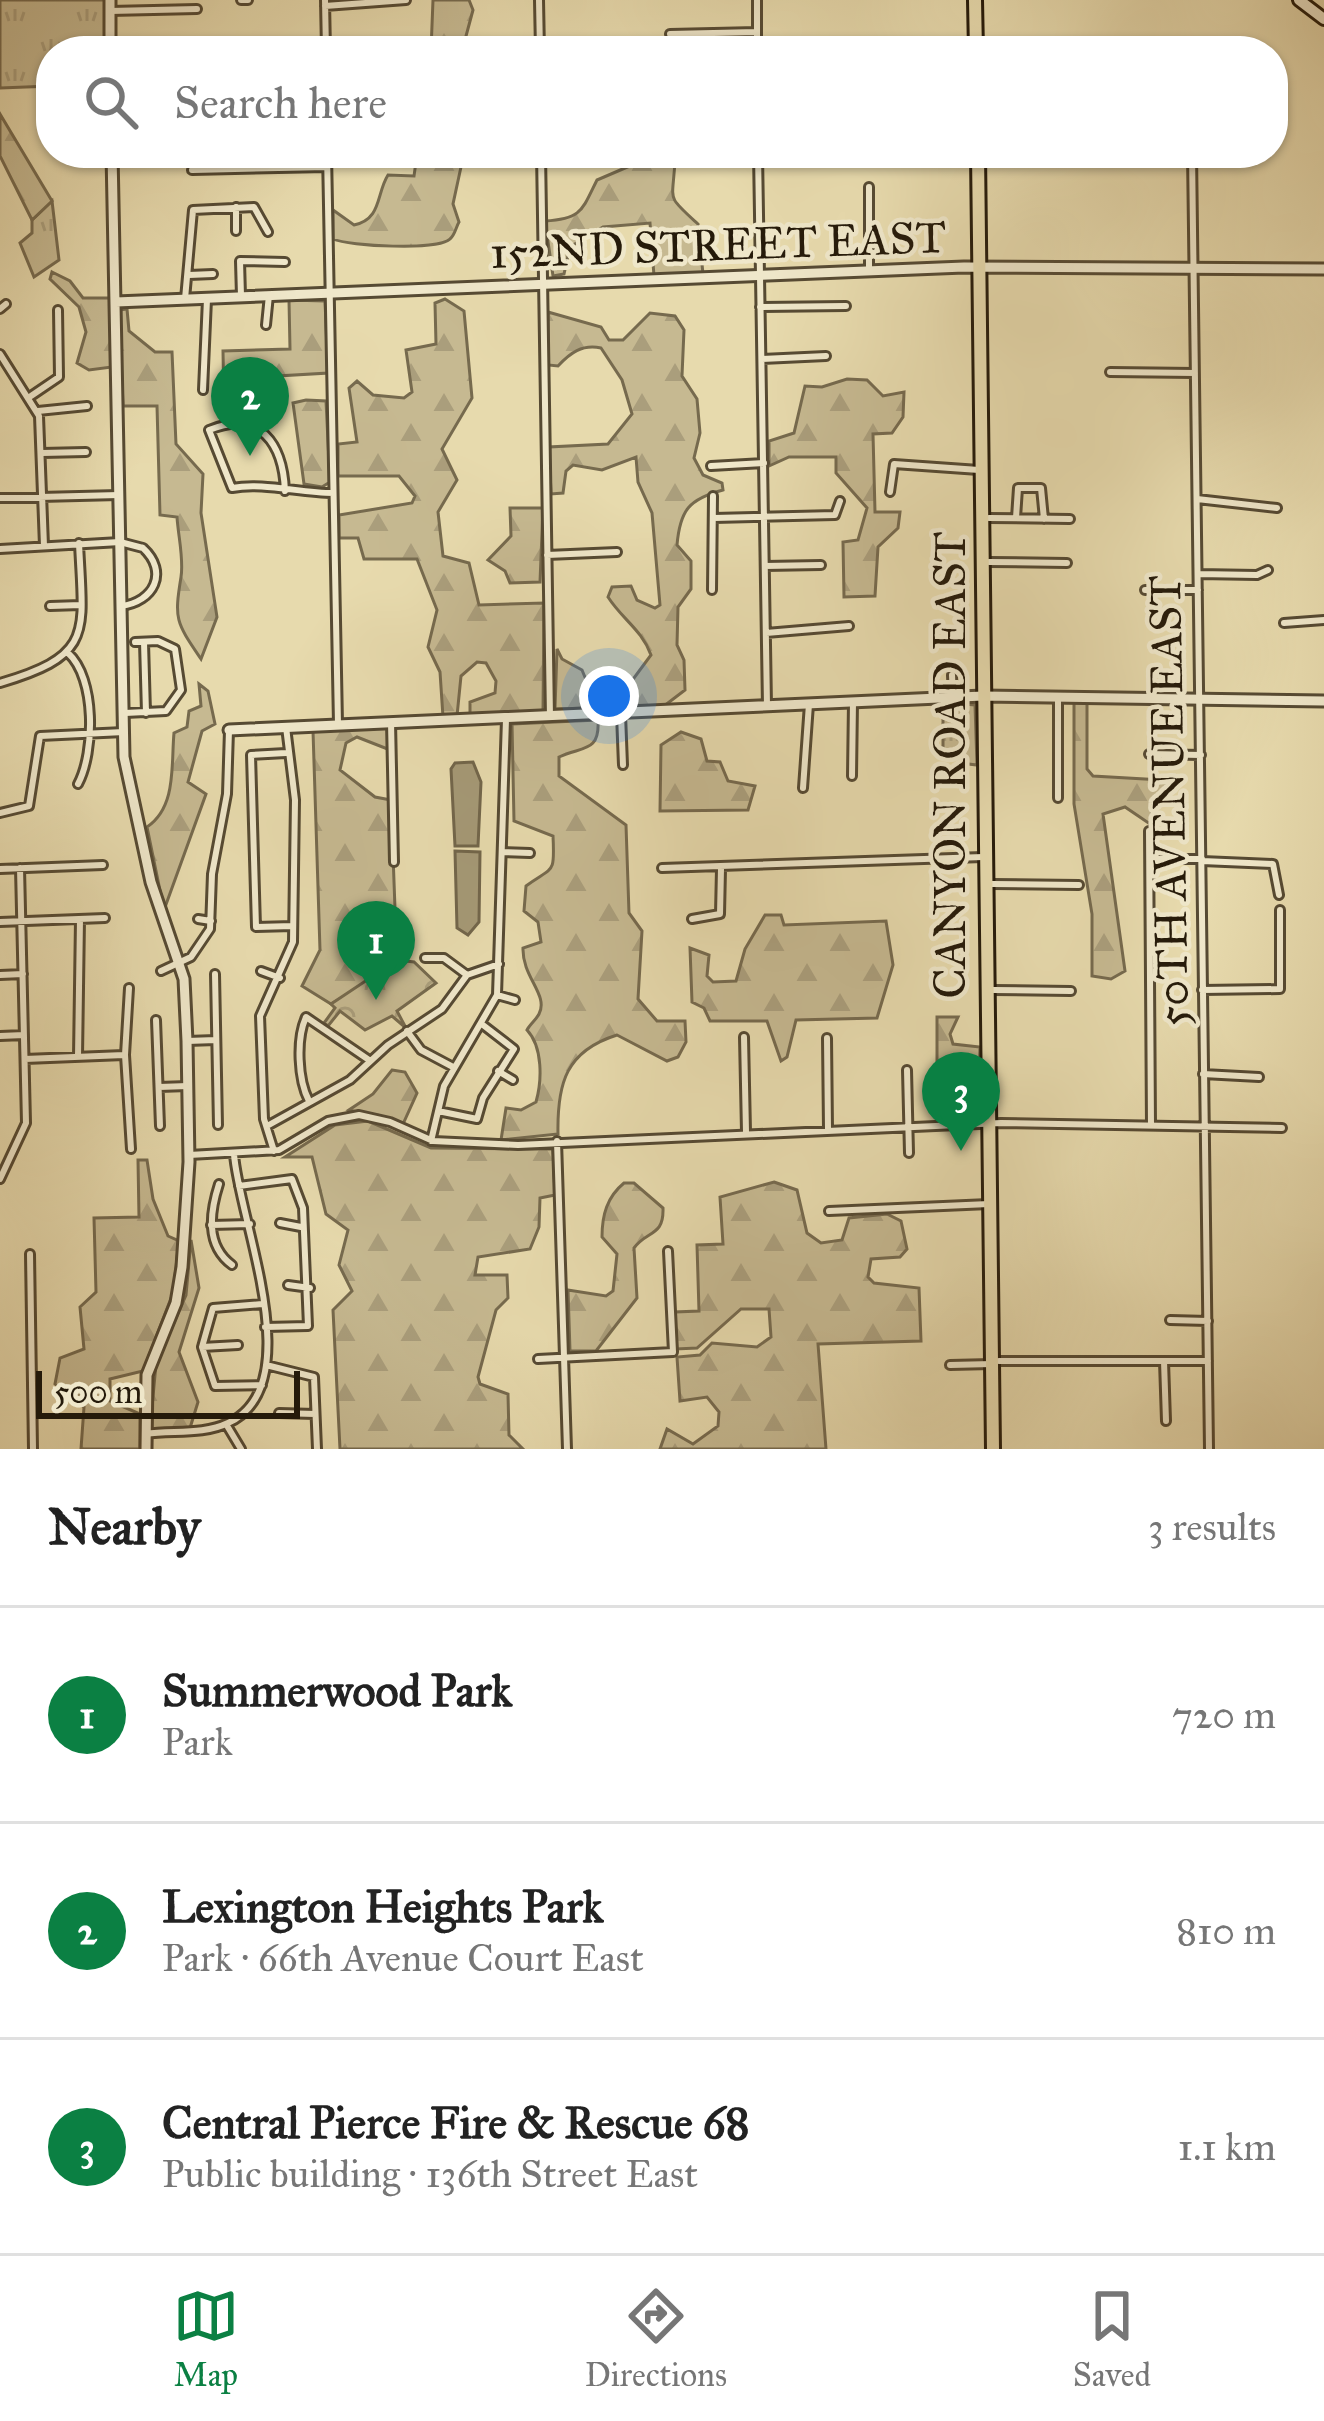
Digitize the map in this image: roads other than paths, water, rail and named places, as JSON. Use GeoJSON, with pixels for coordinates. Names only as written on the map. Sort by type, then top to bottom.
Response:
{"type":"FeatureCollection","features":[{"type":"Feature","properties":{"kind":"main road"},"geometry":{"type":"LineString","coordinates":[[979,0],[980,36]]}},
{"type":"Feature","properties":{"kind":"main road"},"geometry":{"type":"LineString","coordinates":[[1299,0],[1324,19]]}},
{"type":"Feature","properties":{"kind":"main road","name":"CANYON ROAD EAST"},"geometry":{"type":"LineString","coordinates":[[982,168],[993,990],[992,1398],[997,1449]]}},
{"type":"Feature","properties":{"kind":"main road","name":"CANYON ROAD EAST"},"geometry":{"type":"LineString","coordinates":[[984,267],[982,437],[989,562],[983,857],[992,1124],[992,1335],[1000,1418],[997,1449]]}},
{"type":"Feature","properties":{"kind":"main road"},"geometry":{"type":"LineString","coordinates":[[983,857],[992,884]]}},
{"type":"Feature","properties":{"kind":"main road"},"geometry":{"type":"LineString","coordinates":[[986,960],[993,990]]}},
{"type":"Feature","properties":{"kind":"main road"},"geometry":{"type":"LineString","coordinates":[[992,1398],[1000,1418]]}},
{"type":"Feature","properties":{"kind":"street"},"geometry":{"type":"LineString","coordinates":[[326,36],[325,3],[406,0]]}},
{"type":"Feature","properties":{"kind":"street"},"geometry":{"type":"LineString","coordinates":[[539,0],[540,36]]}},
{"type":"Feature","properties":{"kind":"street"},"geometry":{"type":"LineString","coordinates":[[757,0],[757,36]]}},
{"type":"Feature","properties":{"kind":"street"},"geometry":{"type":"LineString","coordinates":[[110,36],[110,5],[197,9]]}},
{"type":"Feature","properties":{"kind":"street"},"geometry":{"type":"LineString","coordinates":[[670,34],[757,32]]}},
{"type":"Feature","properties":{"kind":"street"},"geometry":{"type":"LineString","coordinates":[[112,168],[124,732],[151,882],[179,964],[187,1041],[189,1155],[180,1289],[149,1367],[146,1449]]}},
{"type":"Feature","properties":{"kind":"street"},"geometry":{"type":"LineString","coordinates":[[192,170],[250,168]]}},
{"type":"Feature","properties":{"kind":"street"},"geometry":{"type":"LineString","coordinates":[[328,168],[338,724]]}},
{"type":"Feature","properties":{"kind":"street"},"geometry":{"type":"LineString","coordinates":[[541,168],[550,717]]}},
{"type":"Feature","properties":{"kind":"street"},"geometry":{"type":"LineString","coordinates":[[758,168],[767,706]]}},
{"type":"Feature","properties":{"kind":"street","name":"50TH AVENUE EAST"},"geometry":{"type":"LineString","coordinates":[[1192,168],[1209,1449]]}},
{"type":"Feature","properties":{"kind":"street"},"geometry":{"type":"LineString","coordinates":[[869,187],[869,271]]}},
{"type":"Feature","properties":{"kind":"street"},"geometry":{"type":"LineString","coordinates":[[236,207],[236,231]]}},
{"type":"Feature","properties":{"kind":"street"},"geometry":{"type":"LineString","coordinates":[[185,299],[191,212],[258,209],[268,232]]}},
{"type":"Feature","properties":{"kind":"street"},"geometry":{"type":"LineString","coordinates":[[241,296],[240,260],[285,262]]}},
{"type":"Feature","properties":{"kind":"street","name":"152ND STREET EAST"},"geometry":{"type":"LineString","coordinates":[[116,302],[984,267],[1324,269]]}},
{"type":"Feature","properties":{"kind":"street"},"geometry":{"type":"LineString","coordinates":[[189,275],[212,274]]}},
{"type":"Feature","properties":{"kind":"street"},"geometry":{"type":"LineString","coordinates":[[266,325],[269,295]]}},
{"type":"Feature","properties":{"kind":"street"},"geometry":{"type":"LineString","coordinates":[[203,390],[207,298]]}},
{"type":"Feature","properties":{"kind":"street"},"geometry":{"type":"LineString","coordinates":[[760,308],[846,306]]}},
{"type":"Feature","properties":{"kind":"street"},"geometry":{"type":"LineString","coordinates":[[32,395],[59,377],[58,310]]}},
{"type":"Feature","properties":{"kind":"street"},"geometry":{"type":"LineString","coordinates":[[0,354],[32,395],[38,412],[44,546]]}},
{"type":"Feature","properties":{"kind":"street"},"geometry":{"type":"LineString","coordinates":[[762,359],[826,356]]}},
{"type":"Feature","properties":{"kind":"street"},"geometry":{"type":"LineString","coordinates":[[1110,372],[1196,373]]}},
{"type":"Feature","properties":{"kind":"street"},"geometry":{"type":"LineString","coordinates":[[38,412],[87,406]]}},
{"type":"Feature","properties":{"kind":"street"},"geometry":{"type":"LineString","coordinates":[[285,491],[282,456],[263,430],[231,424],[209,430],[232,488],[285,491],[333,493]]}},
{"type":"Feature","properties":{"kind":"street"},"geometry":{"type":"LineString","coordinates":[[42,453],[86,452]]}},
{"type":"Feature","properties":{"kind":"street"},"geometry":{"type":"LineString","coordinates":[[711,466],[764,463]]}},
{"type":"Feature","properties":{"kind":"street"},"geometry":{"type":"LineString","coordinates":[[890,492],[894,464],[986,466]]}},
{"type":"Feature","properties":{"kind":"street"},"geometry":{"type":"LineString","coordinates":[[1016,518],[1022,488],[1043,490],[1044,519]]}},
{"type":"Feature","properties":{"kind":"street"},"geometry":{"type":"LineString","coordinates":[[0,498],[119,495]]}},
{"type":"Feature","properties":{"kind":"street"},"geometry":{"type":"LineString","coordinates":[[712,590],[713,496]]}},
{"type":"Feature","properties":{"kind":"street"},"geometry":{"type":"LineString","coordinates":[[1197,499],[1277,508]]}},
{"type":"Feature","properties":{"kind":"street"},"geometry":{"type":"LineString","coordinates":[[714,518],[836,515],[840,501]]}},
{"type":"Feature","properties":{"kind":"street"},"geometry":{"type":"LineString","coordinates":[[989,518],[1070,519]]}},
{"type":"Feature","properties":{"kind":"street"},"geometry":{"type":"LineString","coordinates":[[143,548],[151,538]]}},
{"type":"Feature","properties":{"kind":"street"},"geometry":{"type":"LineString","coordinates":[[0,549],[120,542],[143,548],[157,569],[147,598],[121,606]]}},
{"type":"Feature","properties":{"kind":"street"},"geometry":{"type":"LineString","coordinates":[[0,682],[47,669],[68,653],[79,633],[80,543]]}},
{"type":"Feature","properties":{"kind":"street"},"geometry":{"type":"LineString","coordinates":[[548,555],[617,552]]}},
{"type":"Feature","properties":{"kind":"street"},"geometry":{"type":"LineString","coordinates":[[989,562],[1067,563]]}},
{"type":"Feature","properties":{"kind":"street"},"geometry":{"type":"LineString","coordinates":[[765,566],[821,565]]}},
{"type":"Feature","properties":{"kind":"street"},"geometry":{"type":"LineString","coordinates":[[1198,574],[1257,575],[1268,570]]}},
{"type":"Feature","properties":{"kind":"street"},"geometry":{"type":"LineString","coordinates":[[1145,590],[1198,590]]}},
{"type":"Feature","properties":{"kind":"street"},"geometry":{"type":"LineString","coordinates":[[50,606],[81,605]]}},
{"type":"Feature","properties":{"kind":"street"},"geometry":{"type":"LineString","coordinates":[[1284,622],[1324,620]]}},
{"type":"Feature","properties":{"kind":"street"},"geometry":{"type":"LineString","coordinates":[[766,633],[849,626]]}},
{"type":"Feature","properties":{"kind":"street"},"geometry":{"type":"LineString","coordinates":[[123,713],[146,713],[166,710],[176,702],[180,662],[175,650],[163,641],[139,641],[146,713]]}},
{"type":"Feature","properties":{"kind":"street"},"geometry":{"type":"LineString","coordinates":[[68,653],[85,676],[86,761],[78,784]]}},
{"type":"Feature","properties":{"kind":"street"},"geometry":{"type":"LineString","coordinates":[[952,675],[953,697]]}},
{"type":"Feature","properties":{"kind":"street"},"geometry":{"type":"LineString","coordinates":[[160,970],[179,964],[203,944],[211,921],[212,874],[227,794],[229,730],[986,696],[1324,701]]}},
{"type":"Feature","properties":{"kind":"street"},"geometry":{"type":"LineString","coordinates":[[1058,697],[1058,798]]}},
{"type":"Feature","properties":{"kind":"street"},"geometry":{"type":"LineString","coordinates":[[852,776],[853,702]]}},
{"type":"Feature","properties":{"kind":"street"},"geometry":{"type":"LineString","coordinates":[[803,788],[809,704]]}},
{"type":"Feature","properties":{"kind":"street"},"geometry":{"type":"LineString","coordinates":[[621,714],[623,766]]}},
{"type":"Feature","properties":{"kind":"street"},"geometry":{"type":"LineString","coordinates":[[431,1141],[453,1067],[483,1025],[497,995],[506,719]]}},
{"type":"Feature","properties":{"kind":"street"},"geometry":{"type":"LineString","coordinates":[[391,722],[394,862]]}},
{"type":"Feature","properties":{"kind":"street"},"geometry":{"type":"LineString","coordinates":[[274,1151],[266,1126],[260,1016],[291,951],[295,800],[286,726]]}},
{"type":"Feature","properties":{"kind":"street"},"geometry":{"type":"LineString","coordinates":[[0,813],[28,807],[37,741],[50,734],[124,732]]}},
{"type":"Feature","properties":{"kind":"street"},"geometry":{"type":"LineString","coordinates":[[286,753],[251,755],[256,927],[292,926]]}},
{"type":"Feature","properties":{"kind":"street"},"geometry":{"type":"LineString","coordinates":[[1148,754],[1201,755]]}},
{"type":"Feature","properties":{"kind":"street"},"geometry":{"type":"LineString","coordinates":[[1150,831],[1151,1125]]}},
{"type":"Feature","properties":{"kind":"street"},"geometry":{"type":"LineString","coordinates":[[503,852],[530,853]]}},
{"type":"Feature","properties":{"kind":"street"},"geometry":{"type":"LineString","coordinates":[[662,868],[983,857]]}},
{"type":"Feature","properties":{"kind":"street"},"geometry":{"type":"LineString","coordinates":[[1150,859],[1277,866],[1280,895]]}},
{"type":"Feature","properties":{"kind":"street"},"geometry":{"type":"LineString","coordinates":[[0,869],[103,865]]}},
{"type":"Feature","properties":{"kind":"street"},"geometry":{"type":"LineString","coordinates":[[0,1179],[26,1124],[20,868]]}},
{"type":"Feature","properties":{"kind":"street"},"geometry":{"type":"LineString","coordinates":[[692,919],[720,914],[722,869]]}},
{"type":"Feature","properties":{"kind":"street"},"geometry":{"type":"LineString","coordinates":[[992,884],[1079,885]]}},
{"type":"Feature","properties":{"kind":"street"},"geometry":{"type":"LineString","coordinates":[[1202,990],[1279,990],[1280,910]]}},
{"type":"Feature","properties":{"kind":"street"},"geometry":{"type":"LineString","coordinates":[[0,922],[104,918]]}},
{"type":"Feature","properties":{"kind":"street"},"geometry":{"type":"LineString","coordinates":[[79,1057],[80,920]]}},
{"type":"Feature","properties":{"kind":"street"},"geometry":{"type":"LineString","coordinates":[[198,920],[211,921]]}},
{"type":"Feature","properties":{"kind":"street"},"geometry":{"type":"LineString","coordinates":[[425,958],[444,958],[467,975]]}},
{"type":"Feature","properties":{"kind":"street"},"geometry":{"type":"LineString","coordinates":[[266,1126],[283,1122],[350,1080],[369,1060],[446,1006],[467,975],[499,964]]}},
{"type":"Feature","properties":{"kind":"street"},"geometry":{"type":"LineString","coordinates":[[261,971],[280,978]]}},
{"type":"Feature","properties":{"kind":"street"},"geometry":{"type":"LineString","coordinates":[[0,975],[23,974]]}},
{"type":"Feature","properties":{"kind":"street"},"geometry":{"type":"LineString","coordinates":[[214,974],[218,1125]]}},
{"type":"Feature","properties":{"kind":"street"},"geometry":{"type":"LineString","coordinates":[[129,988],[125,1055],[131,1148]]}},
{"type":"Feature","properties":{"kind":"street"},"geometry":{"type":"LineString","coordinates":[[993,990],[1071,991]]}},
{"type":"Feature","properties":{"kind":"street"},"geometry":{"type":"LineString","coordinates":[[497,995],[515,1000]]}},
{"type":"Feature","properties":{"kind":"street"},"geometry":{"type":"LineString","coordinates":[[310,1102],[303,1087],[301,1032],[309,1016],[369,1060]]}},
{"type":"Feature","properties":{"kind":"street"},"geometry":{"type":"LineString","coordinates":[[156,1020],[160,1126]]}},
{"type":"Feature","properties":{"kind":"street"},"geometry":{"type":"LineString","coordinates":[[437,1111],[477,1119],[498,1071],[514,1049],[483,1025]]}},
{"type":"Feature","properties":{"kind":"street"},"geometry":{"type":"LineString","coordinates":[[407,1031],[421,1051],[453,1067]]}},
{"type":"Feature","properties":{"kind":"street"},"geometry":{"type":"LineString","coordinates":[[0,1036],[24,1035]]}},
{"type":"Feature","properties":{"kind":"street"},"geometry":{"type":"LineString","coordinates":[[744,1037],[746,1132]]}},
{"type":"Feature","properties":{"kind":"street"},"geometry":{"type":"LineString","coordinates":[[827,1038],[828,1129]]}},
{"type":"Feature","properties":{"kind":"street"},"geometry":{"type":"LineString","coordinates":[[187,1041],[216,1040]]}},
{"type":"Feature","properties":{"kind":"street"},"geometry":{"type":"LineString","coordinates":[[25,1059],[125,1055]]}},
{"type":"Feature","properties":{"kind":"street"},"geometry":{"type":"LineString","coordinates":[[907,1070],[910,1153]]}},
{"type":"Feature","properties":{"kind":"street"},"geometry":{"type":"LineString","coordinates":[[498,1071],[513,1080]]}},
{"type":"Feature","properties":{"kind":"street"},"geometry":{"type":"LineString","coordinates":[[1203,1074],[1259,1077]]}},
{"type":"Feature","properties":{"kind":"street"},"geometry":{"type":"LineString","coordinates":[[159,1087],[188,1086]]}},
{"type":"Feature","properties":{"kind":"street"},"geometry":{"type":"LineString","coordinates":[[189,1155],[274,1151],[328,1121],[351,1115],[384,1119],[431,1141],[527,1145],[992,1124],[1282,1129]]}},
{"type":"Feature","properties":{"kind":"street"},"geometry":{"type":"LineString","coordinates":[[557,1141],[567,1449]]}},
{"type":"Feature","properties":{"kind":"street"},"geometry":{"type":"LineString","coordinates":[[146,1435],[226,1424],[243,1414],[262,1385],[265,1328],[251,1223],[234,1154]]}},
{"type":"Feature","properties":{"kind":"street"},"geometry":{"type":"LineString","coordinates":[[239,1186],[262,1179],[294,1180],[302,1202],[310,1288],[307,1328],[265,1328]]}},
{"type":"Feature","properties":{"kind":"street"},"geometry":{"type":"LineString","coordinates":[[219,1184],[212,1225],[219,1254],[232,1265]]}},
{"type":"Feature","properties":{"kind":"street"},"geometry":{"type":"LineString","coordinates":[[829,1211],[989,1204]]}},
{"type":"Feature","properties":{"kind":"street"},"geometry":{"type":"LineString","coordinates":[[212,1225],[251,1223]]}},
{"type":"Feature","properties":{"kind":"street"},"geometry":{"type":"LineString","coordinates":[[280,1223],[301,1227]]}},
{"type":"Feature","properties":{"kind":"street"},"geometry":{"type":"LineString","coordinates":[[538,1359],[673,1352],[668,1251]]}},
{"type":"Feature","properties":{"kind":"street"},"geometry":{"type":"LineString","coordinates":[[30,1254],[33,1449]]}},
{"type":"Feature","properties":{"kind":"street"},"geometry":{"type":"LineString","coordinates":[[288,1285],[310,1288]]}},
{"type":"Feature","properties":{"kind":"street"},"geometry":{"type":"LineString","coordinates":[[262,1304],[216,1305],[202,1347],[214,1386],[262,1385]]}},
{"type":"Feature","properties":{"kind":"street"},"geometry":{"type":"LineString","coordinates":[[1170,1320],[1208,1321]]}},
{"type":"Feature","properties":{"kind":"street"},"geometry":{"type":"LineString","coordinates":[[202,1347],[238,1345]]}},
{"type":"Feature","properties":{"kind":"street"},"geometry":{"type":"LineString","coordinates":[[1164,1361],[1166,1421]]}},
{"type":"Feature","properties":{"kind":"street"},"geometry":{"type":"LineString","coordinates":[[950,1365],[1208,1361]]}},
{"type":"Feature","properties":{"kind":"street"},"geometry":{"type":"LineString","coordinates":[[266,1365],[312,1375],[317,1449]]}},
{"type":"Feature","properties":{"kind":"street"},"geometry":{"type":"LineString","coordinates":[[279,1413],[315,1414]]}},
{"type":"Feature","properties":{"kind":"street"},"geometry":{"type":"LineString","coordinates":[[226,1424],[241,1449]]}},
{"type":"Feature","properties":{"kind":"place","name":"Lexington Heights Park"},"geometry":{"type":"Point","coordinates":[250,456]}},
{"type":"Feature","properties":{"kind":"place","name":"Summerwood Park"},"geometry":{"type":"Point","coordinates":[376,1000]}},
{"type":"Feature","properties":{"kind":"place","name":"Central Pierce Fire & Rescue 68"},"geometry":{"type":"Point","coordinates":[961,1151]}}]}
